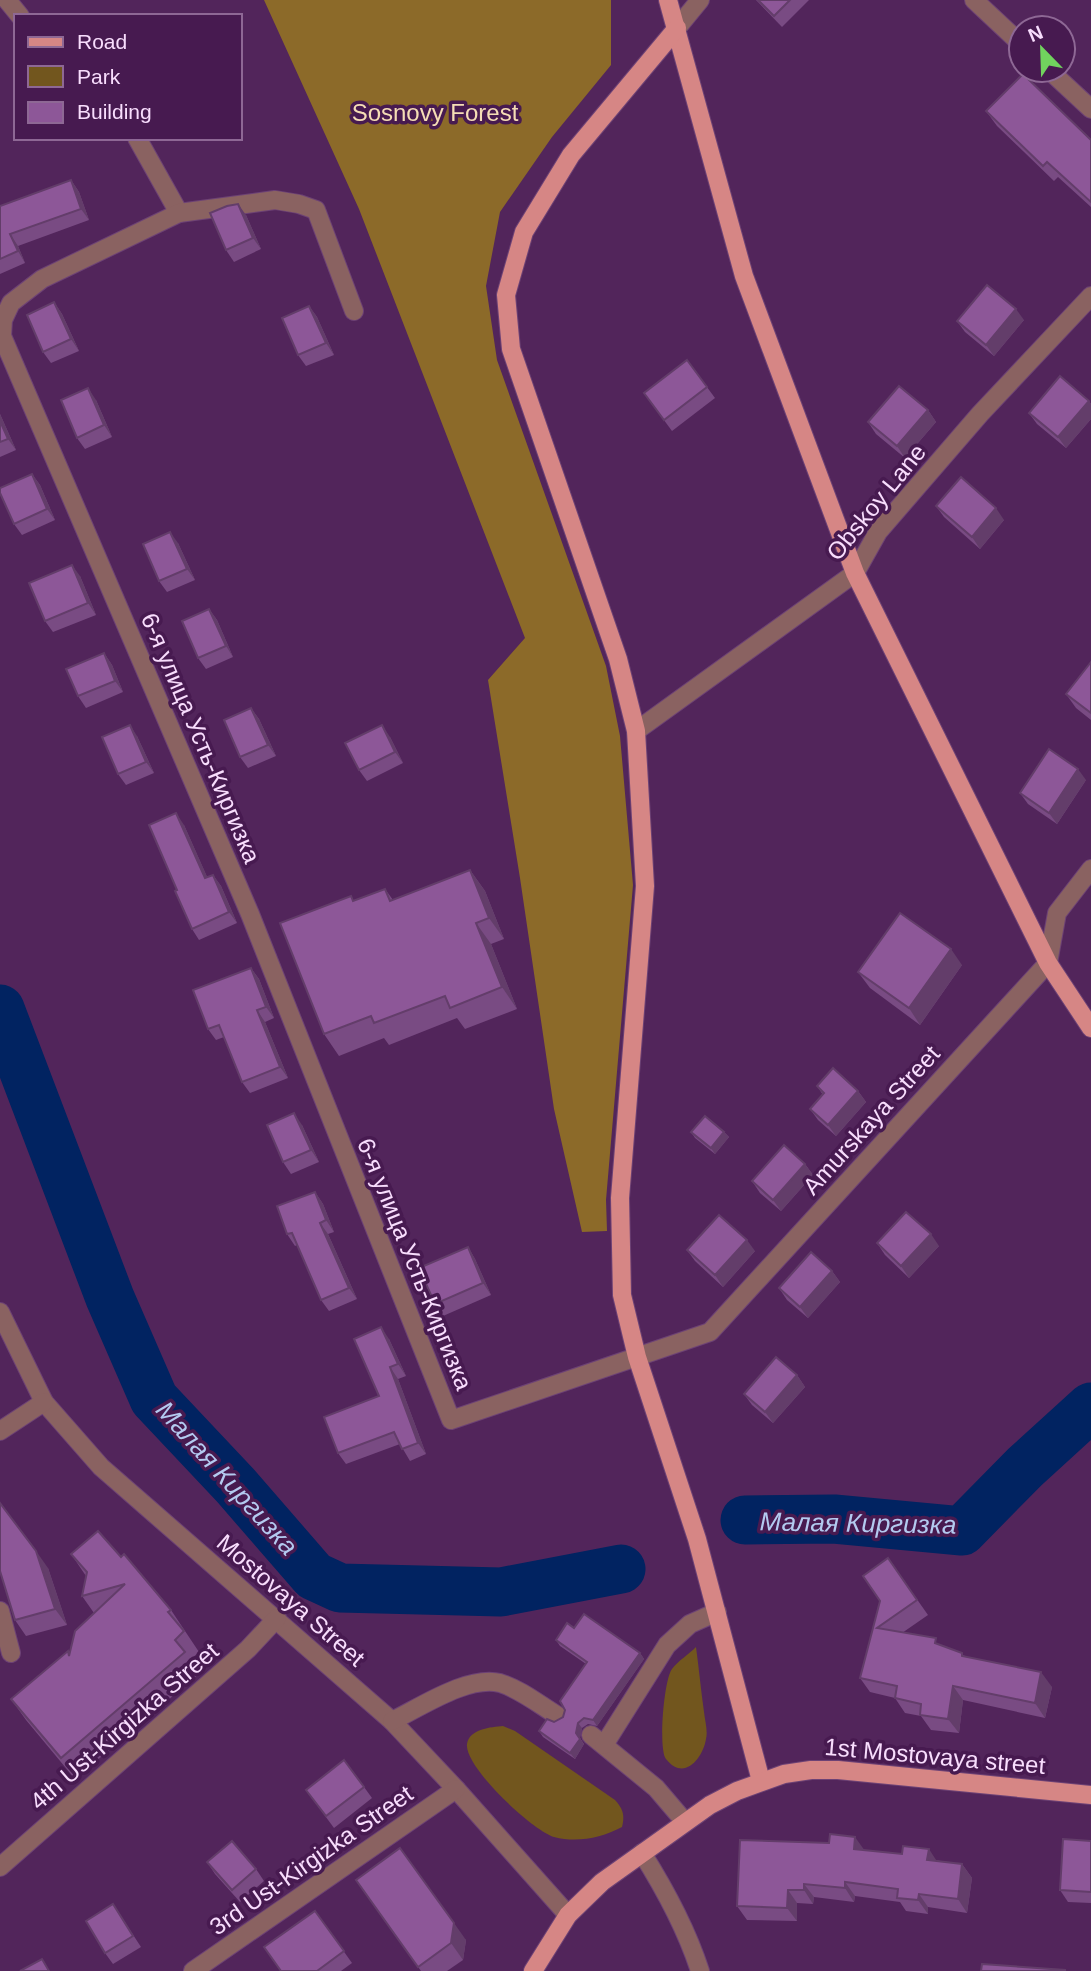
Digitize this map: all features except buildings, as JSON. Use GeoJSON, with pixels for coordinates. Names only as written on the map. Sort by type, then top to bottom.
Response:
{"type":"FeatureCollection","features":[{"type":"Feature","properties":{"kind":"main road"},"geometry":{"type":"LineString","coordinates":[[667,0],[677,28],[744,276],[855,573],[1048,962],[1091,1028]]}},
{"type":"Feature","properties":{"kind":"main road"},"geometry":{"type":"LineString","coordinates":[[677,28],[571,155],[524,233],[506,295],[511,349],[618,659],[636,731],[645,886],[620,1198],[622,1295],[637,1357],[697,1539],[761,1781]]}},
{"type":"Feature","properties":{"kind":"main road","name":"1st Mostovaya street"},"geometry":{"type":"LineString","coordinates":[[533,1971],[568,1915],[602,1882],[710,1805],[761,1781],[784,1774],[838,1769],[1091,1795]]}},
{"type":"Feature","properties":{"kind":"street"},"geometry":{"type":"LineString","coordinates":[[7,0],[18,14]]}},
{"type":"Feature","properties":{"kind":"street"},"geometry":{"type":"LineString","coordinates":[[677,28],[700,0]]}},
{"type":"Feature","properties":{"kind":"street"},"geometry":{"type":"LineString","coordinates":[[974,0],[1007,31]]}},
{"type":"Feature","properties":{"kind":"street"},"geometry":{"type":"LineString","coordinates":[[1064,84],[1091,109]]}},
{"type":"Feature","properties":{"kind":"street"},"geometry":{"type":"LineString","coordinates":[[137,140],[179,213]]}},
{"type":"Feature","properties":{"kind":"street","name":"6-я улица Усть-Киргизка"},"geometry":{"type":"LineString","coordinates":[[354,311],[316,210],[275,200],[179,213],[42,279],[11,303],[3,320],[2,336],[250,914],[451,1420],[637,1357]]}},
{"type":"Feature","properties":{"kind":"street","name":"Obskoy Lane"},"geometry":{"type":"LineString","coordinates":[[636,731],[855,573],[878,532],[980,414],[1091,296]]}},
{"type":"Feature","properties":{"kind":"street"},"geometry":{"type":"LineString","coordinates":[[1048,962],[1057,913],[1091,869]]}},
{"type":"Feature","properties":{"kind":"street","name":"Amurskaya Street"},"geometry":{"type":"LineString","coordinates":[[637,1357],[710,1332],[1048,962]]}},
{"type":"Feature","properties":{"kind":"street","name":"Mostovaya Street"},"geometry":{"type":"LineString","coordinates":[[0,1312],[44,1402],[102,1467],[392,1721],[568,1915]]}},
{"type":"Feature","properties":{"kind":"street"},"geometry":{"type":"LineString","coordinates":[[0,1431],[44,1402]]}},
{"type":"Feature","properties":{"kind":"street"},"geometry":{"type":"LineString","coordinates":[[0,1611],[11,1653]]}},
{"type":"Feature","properties":{"kind":"street"},"geometry":{"type":"LineString","coordinates":[[685,1822],[656,1788],[598,1740],[667,1644],[690,1624],[717,1612]]}},
{"type":"Feature","properties":{"kind":"street","name":"4th Ust-Kirgizka Street"},"geometry":{"type":"LineString","coordinates":[[0,1867],[248,1649],[276,1618]]}},
{"type":"Feature","properties":{"kind":"street"},"geometry":{"type":"LineString","coordinates":[[392,1721],[459,1688],[488,1682],[512,1688],[558,1716]]}},
{"type":"Feature","properties":{"kind":"street","name":"3rd Ust-Kirgizka Street"},"geometry":{"type":"LineString","coordinates":[[193,1971],[456,1789]]}},
{"type":"Feature","properties":{"kind":"street"},"geometry":{"type":"LineString","coordinates":[[642,1853],[674,1905],[691,1941],[700,1971]]}},
{"type":"Feature","properties":{"kind":"green space","name":"Sosnovy Forest"},"geometry":{"type":"Polygon","coordinates":[[[264,0],[611,0],[611,65],[552,137],[500,212],[486,286],[497,360],[606,666],[620,736],[633,885],[606,1200],[607,1231],[582,1232],[554,1109],[488,680],[525,638],[359,209],[264,0]]]}},
{"type":"Feature","properties":{"kind":"green space"},"geometry":{"type":"Polygon","coordinates":[[[696,1647],[707,1736],[697,1760],[686,1768],[679,1768],[666,1759],[664,1753],[664,1699],[672,1669],[696,1647]]]}},
{"type":"Feature","properties":{"kind":"green space"},"geometry":{"type":"Polygon","coordinates":[[[503,1726],[515,1731],[615,1800],[623,1812],[622,1827],[589,1838],[563,1839],[544,1832],[516,1811],[476,1767],[467,1744],[476,1732],[503,1726]]]}},
{"type":"Feature","properties":{"kind":"waterway","name":"Малая Киргизка"},"geometry":{"type":"LineString","coordinates":[[0,1009],[110,1298],[154,1399],[235,1485],[314,1576],[340,1588],[501,1592],[621,1569]]}},
{"type":"Feature","properties":{"kind":"waterway","name":"Малая Киргизка"},"geometry":{"type":"LineString","coordinates":[[745,1520],[834,1519],[962,1531],[1025,1467],[1091,1407]]}}]}
